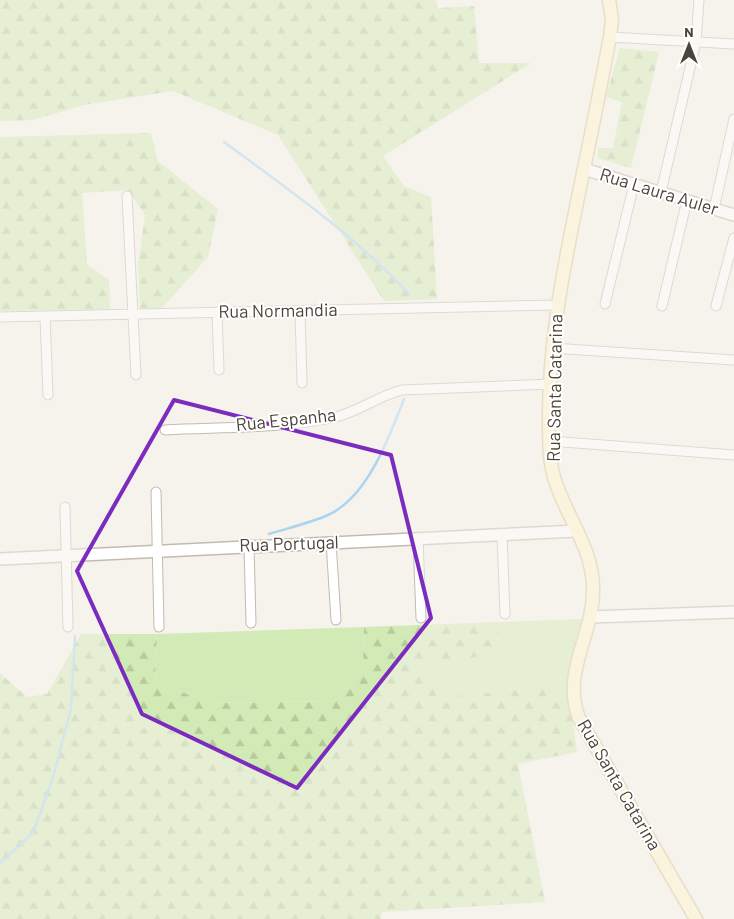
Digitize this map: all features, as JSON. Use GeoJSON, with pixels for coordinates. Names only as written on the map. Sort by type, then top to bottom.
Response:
{"type":"FeatureCollection","features":[{"type":"Feature","properties":{"kind":"main road","name":"Rua Santa Catarina"},"geometry":{"type":"LineString","coordinates":[[609,0],[612,18],[610,37],[557,305],[552,348],[550,441],[554,478],[585,547],[592,570],[593,601],[591,617],[573,680],[576,709],[696,919]]}},
{"type":"Feature","properties":{"kind":"street"},"geometry":{"type":"LineString","coordinates":[[661,192],[696,42],[699,0]]}},
{"type":"Feature","properties":{"kind":"street"},"geometry":{"type":"LineString","coordinates":[[610,37],[734,44]]}},
{"type":"Feature","properties":{"kind":"street"},"geometry":{"type":"LineString","coordinates":[[714,208],[734,119]]}},
{"type":"Feature","properties":{"kind":"street","name":"Rua Laura Auler"},"geometry":{"type":"LineString","coordinates":[[584,169],[734,215]]}},
{"type":"Feature","properties":{"kind":"street"},"geometry":{"type":"LineString","coordinates":[[606,304],[634,184]]}},
{"type":"Feature","properties":{"kind":"street"},"geometry":{"type":"LineString","coordinates":[[128,196],[136,374]]}},
{"type":"Feature","properties":{"kind":"street"},"geometry":{"type":"LineString","coordinates":[[662,306],[687,200]]}},
{"type":"Feature","properties":{"kind":"street"},"geometry":{"type":"LineString","coordinates":[[716,306],[734,238]]}},
{"type":"Feature","properties":{"kind":"street","name":"Rua Normandia"},"geometry":{"type":"LineString","coordinates":[[0,317],[557,305]]}},
{"type":"Feature","properties":{"kind":"street"},"geometry":{"type":"LineString","coordinates":[[300,311],[302,383]]}},
{"type":"Feature","properties":{"kind":"street"},"geometry":{"type":"LineString","coordinates":[[217,312],[219,370]]}},
{"type":"Feature","properties":{"kind":"street"},"geometry":{"type":"LineString","coordinates":[[45,316],[48,395]]}},
{"type":"Feature","properties":{"kind":"street"},"geometry":{"type":"LineString","coordinates":[[552,348],[734,360]]}},
{"type":"Feature","properties":{"kind":"street","name":"Rua Espanha"},"geometry":{"type":"LineString","coordinates":[[165,430],[322,420],[353,412],[383,396],[402,390],[551,384]]}},
{"type":"Feature","properties":{"kind":"street"},"geometry":{"type":"LineString","coordinates":[[550,441],[734,455]]}},
{"type":"Feature","properties":{"kind":"street"},"geometry":{"type":"LineString","coordinates":[[156,492],[159,627]]}},
{"type":"Feature","properties":{"kind":"street"},"geometry":{"type":"LineString","coordinates":[[65,508],[68,627]]}},
{"type":"Feature","properties":{"kind":"street","name":"Rua Portugal"},"geometry":{"type":"LineString","coordinates":[[0,559],[66,554],[577,531]]}},
{"type":"Feature","properties":{"kind":"street"},"geometry":{"type":"LineString","coordinates":[[502,534],[505,614]]}},
{"type":"Feature","properties":{"kind":"street"},"geometry":{"type":"LineString","coordinates":[[418,538],[421,618]]}},
{"type":"Feature","properties":{"kind":"street"},"geometry":{"type":"LineString","coordinates":[[331,542],[336,620]]}},
{"type":"Feature","properties":{"kind":"street"},"geometry":{"type":"LineString","coordinates":[[249,546],[251,623]]}},
{"type":"Feature","properties":{"kind":"street"},"geometry":{"type":"LineString","coordinates":[[591,617],[734,612]]}},
{"type":"Feature","properties":{"kind":"highlighted area"},"geometry":{"type":"Polygon","coordinates":[[[174,400],[391,455],[431,618],[297,788],[142,714],[77,571],[174,400]]]}},
{"type":"Feature","properties":{"kind":"green space"},"geometry":{"type":"Polygon","coordinates":[[[0,0],[436,0],[438,8],[474,6],[479,63],[531,63],[383,156],[404,186],[431,197],[437,299],[384,301],[278,135],[173,91],[84,105],[33,120],[0,121],[0,0]]]}},
{"type":"Feature","properties":{"kind":"green space"},"geometry":{"type":"Polygon","coordinates":[[[620,48],[659,52],[631,168],[598,158],[598,148],[613,148],[622,102],[606,97],[620,48]]]}},
{"type":"Feature","properties":{"kind":"green space"},"geometry":{"type":"Polygon","coordinates":[[[151,133],[158,161],[218,209],[208,257],[162,308],[140,308],[138,264],[145,215],[128,190],[82,193],[87,265],[109,280],[110,309],[0,311],[0,137],[151,133]]]}},
{"type":"Feature","properties":{"kind":"green space"},"geometry":{"type":"Polygon","coordinates":[[[583,619],[568,685],[445,697],[422,660],[496,656],[500,622],[583,619]]]}},
{"type":"Feature","properties":{"kind":"green space"},"geometry":{"type":"Polygon","coordinates":[[[500,622],[496,656],[423,661],[445,697],[568,685],[577,752],[518,764],[545,902],[382,912],[381,919],[0,919],[0,673],[27,697],[47,694],[81,634],[157,634],[155,680],[207,703],[335,701],[363,669],[364,627],[500,622]]]}},
{"type":"Feature","properties":{"kind":"green space"},"geometry":{"type":"Polygon","coordinates":[[[364,627],[363,669],[335,701],[207,703],[155,680],[157,634],[364,627]]]}},
{"type":"Feature","properties":{"kind":"waterway"},"geometry":{"type":"LineString","coordinates":[[224,142],[343,232],[388,272],[409,294]]}},
{"type":"Feature","properties":{"kind":"waterway"},"geometry":{"type":"LineString","coordinates":[[269,534],[328,515],[355,495],[384,448],[404,399]]}},
{"type":"Feature","properties":{"kind":"waterway"},"geometry":{"type":"LineString","coordinates":[[0,863],[33,833],[53,778],[71,708],[75,636]]}}]}
